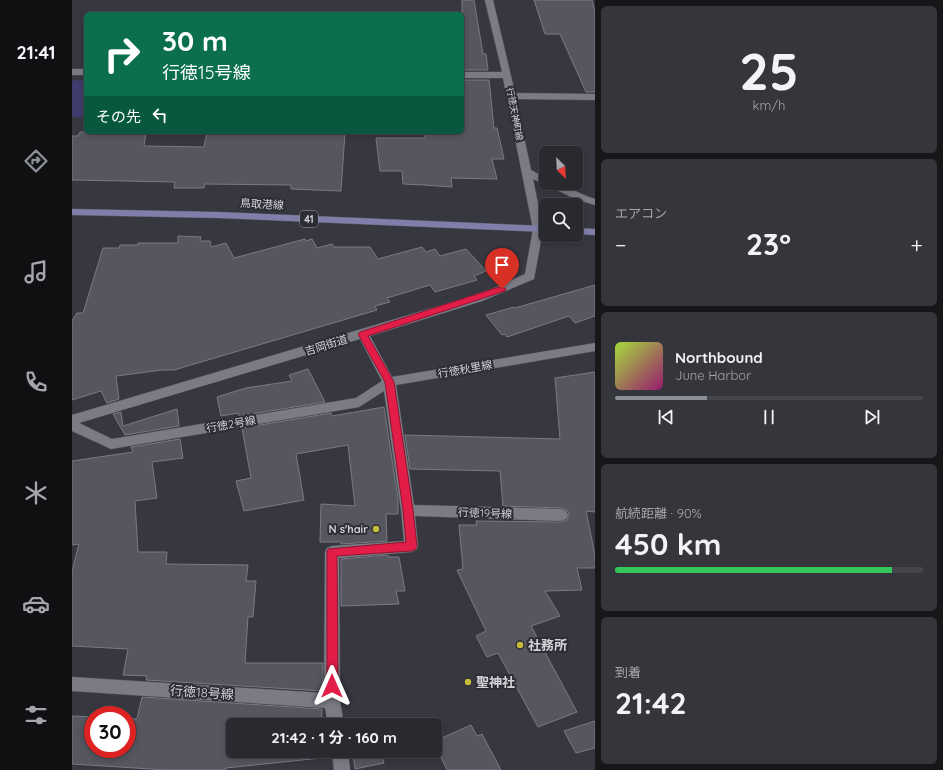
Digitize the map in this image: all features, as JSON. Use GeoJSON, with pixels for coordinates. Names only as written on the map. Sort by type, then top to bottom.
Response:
{"type":"FeatureCollection","features":[{"type":"Feature","properties":{"kind":"main road","name":"鳥取港線"},"geometry":{"type":"LineString","coordinates":[[72,212],[218,215],[539,229]]}},
{"type":"Feature","properties":{"kind":"main road"},"geometry":{"type":"LineString","coordinates":[[583,231],[595,232]]}},
{"type":"Feature","properties":{"kind":"street","name":"行徳天神町線"},"geometry":{"type":"LineString","coordinates":[[489,0],[512,96],[527,172],[539,218]]}},
{"type":"Feature","properties":{"kind":"street"},"geometry":{"type":"LineString","coordinates":[[72,72],[84,72]]}},
{"type":"Feature","properties":{"kind":"street"},"geometry":{"type":"LineString","coordinates":[[464,75],[507,75]]}},
{"type":"Feature","properties":{"kind":"street"},"geometry":{"type":"LineString","coordinates":[[512,96],[595,97]]}},
{"type":"Feature","properties":{"kind":"street"},"geometry":{"type":"LineString","coordinates":[[527,172],[539,178]]}},
{"type":"Feature","properties":{"kind":"street"},"geometry":{"type":"LineString","coordinates":[[564,190],[581,198],[595,202]]}},
{"type":"Feature","properties":{"kind":"street","name":"吉岡街道"},"geometry":{"type":"LineString","coordinates":[[72,420],[363,334],[513,286],[530,276],[539,241]]}},
{"type":"Feature","properties":{"kind":"street"},"geometry":{"type":"LineString","coordinates":[[335,718],[332,701],[332,552],[411,546],[408,510],[390,382],[363,334]]}},
{"type":"Feature","properties":{"kind":"street","name":"行徳秋里線"},"geometry":{"type":"LineString","coordinates":[[390,382],[595,346]]}},
{"type":"Feature","properties":{"kind":"street","name":"行徳2号線"},"geometry":{"type":"LineString","coordinates":[[72,425],[110,444],[359,402],[390,382]]}},
{"type":"Feature","properties":{"kind":"street","name":"行徳19号線"},"geometry":{"type":"LineString","coordinates":[[408,510],[561,515]]}},
{"type":"Feature","properties":{"kind":"street","name":"行徳18号線"},"geometry":{"type":"LineString","coordinates":[[72,684],[332,701]]}},
{"type":"Feature","properties":{"kind":"street"},"geometry":{"type":"LineString","coordinates":[[341,758],[342,770]]}},
{"type":"Feature","properties":{"kind":"shaded area"},"geometry":{"type":"Polygon","coordinates":[[[74,80],[84,81],[84,115],[80,118],[72,116],[72,83],[74,80]]]}},
{"type":"Feature","properties":{"kind":"building"},"geometry":{"type":"Polygon","coordinates":[[[462,0],[474,0],[483,54],[486,54],[488,70],[464,70],[464,12],[462,12],[462,0]]]}},
{"type":"Feature","properties":{"kind":"building"},"geometry":{"type":"Polygon","coordinates":[[[534,0],[592,0],[595,12],[595,92],[586,92],[560,34],[545,34],[534,0]]]}},
{"type":"Feature","properties":{"kind":"building"},"geometry":{"type":"Polygon","coordinates":[[[464,80],[489,80],[494,128],[497,128],[504,159],[492,159],[497,179],[451,178],[452,187],[403,184],[402,171],[380,171],[376,138],[425,138],[425,134],[464,134],[464,80]]]}},
{"type":"Feature","properties":{"kind":"building"},"geometry":{"type":"Polygon","coordinates":[[[80,132],[84,132],[84,134],[146,134],[144,146],[204,147],[207,134],[345,134],[341,191],[291,189],[291,185],[205,184],[204,188],[174,188],[175,182],[72,180],[72,136],[78,136],[80,132]]]}},
{"type":"Feature","properties":{"kind":"building"},"geometry":{"type":"Polygon","coordinates":[[[178,236],[201,237],[200,241],[210,241],[211,247],[226,243],[234,258],[305,239],[306,241],[312,239],[317,248],[332,244],[334,247],[370,247],[378,259],[422,247],[426,252],[435,249],[440,256],[466,249],[486,271],[474,276],[477,280],[435,292],[430,285],[387,298],[390,302],[375,306],[377,310],[174,370],[162,370],[116,376],[119,399],[107,403],[101,391],[72,400],[72,321],[77,313],[83,313],[103,248],[119,248],[120,245],[138,245],[138,243],[178,243],[178,236]]]}},
{"type":"Feature","properties":{"kind":"building"},"geometry":{"type":"Polygon","coordinates":[[[595,285],[595,316],[575,323],[569,316],[507,337],[505,334],[502,335],[486,315],[514,307],[515,308],[595,285]]]}},
{"type":"Feature","properties":{"kind":"building"},"geometry":{"type":"Polygon","coordinates":[[[308,369],[325,402],[239,416],[238,413],[221,416],[217,397],[246,388],[292,381],[289,375],[308,369]]]}},
{"type":"Feature","properties":{"kind":"building"},"geometry":{"type":"Polygon","coordinates":[[[595,372],[595,512],[586,511],[595,555],[595,568],[577,568],[582,590],[545,591],[560,616],[531,626],[577,712],[538,727],[498,653],[487,657],[476,636],[486,631],[457,570],[463,569],[459,525],[477,525],[476,521],[561,522],[567,520],[569,514],[567,510],[561,508],[503,506],[500,471],[410,469],[405,435],[560,439],[555,378],[595,372]]]}},
{"type":"Feature","properties":{"kind":"building"},"geometry":{"type":"Polygon","coordinates":[[[384,407],[398,498],[398,514],[386,514],[387,541],[341,544],[341,542],[320,542],[321,504],[355,506],[348,445],[296,454],[304,500],[244,511],[236,481],[251,478],[242,428],[331,413],[332,416],[384,407]]]}},
{"type":"Feature","properties":{"kind":"building"},"geometry":{"type":"Polygon","coordinates":[[[177,409],[179,426],[125,435],[113,414],[121,412],[123,426],[177,409]]]}},
{"type":"Feature","properties":{"kind":"building"},"geometry":{"type":"Polygon","coordinates":[[[180,439],[183,458],[152,462],[157,498],[135,501],[138,552],[167,552],[166,564],[248,565],[246,581],[256,581],[253,617],[248,617],[245,663],[323,663],[323,691],[146,680],[147,676],[123,675],[128,649],[72,646],[72,571],[79,544],[72,545],[72,461],[133,452],[131,447],[180,439]]]}},
{"type":"Feature","properties":{"kind":"building"},"geometry":{"type":"Polygon","coordinates":[[[388,555],[388,557],[399,557],[405,591],[396,591],[399,604],[341,606],[341,559],[388,555]]]}},
{"type":"Feature","properties":{"kind":"building"},"geometry":{"type":"Polygon","coordinates":[[[142,697],[322,709],[321,718],[226,718],[226,758],[321,758],[226,768],[226,770],[167,770],[72,764],[72,716],[84,717],[84,758],[136,758],[137,719],[142,697]]]}},
{"type":"Feature","properties":{"kind":"building"},"geometry":{"type":"Polygon","coordinates":[[[595,721],[595,748],[576,753],[564,731],[595,721]]]}},
{"type":"Feature","properties":{"kind":"building"},"geometry":{"type":"Polygon","coordinates":[[[471,725],[477,736],[482,734],[501,770],[447,770],[441,758],[442,738],[471,725]]]}},
{"type":"Feature","properties":{"kind":"building"},"geometry":{"type":"Polygon","coordinates":[[[353,758],[383,758],[384,763],[355,769],[353,758]]]}},
{"type":"Feature","properties":{"kind":"place","name":"N s'hair"},"geometry":{"type":"Point","coordinates":[376,529]}},
{"type":"Feature","properties":{"kind":"place","name":"社務所"},"geometry":{"type":"Point","coordinates":[520,645]}},
{"type":"Feature","properties":{"kind":"place","name":"聖神社"},"geometry":{"type":"Point","coordinates":[468,682]}},
{"type":"Feature","properties":{"kind":"route"},"geometry":{"type":"LineString","coordinates":[[332,686],[332,552],[411,546],[408,510],[390,382],[363,334],[502,289]]}}]}
